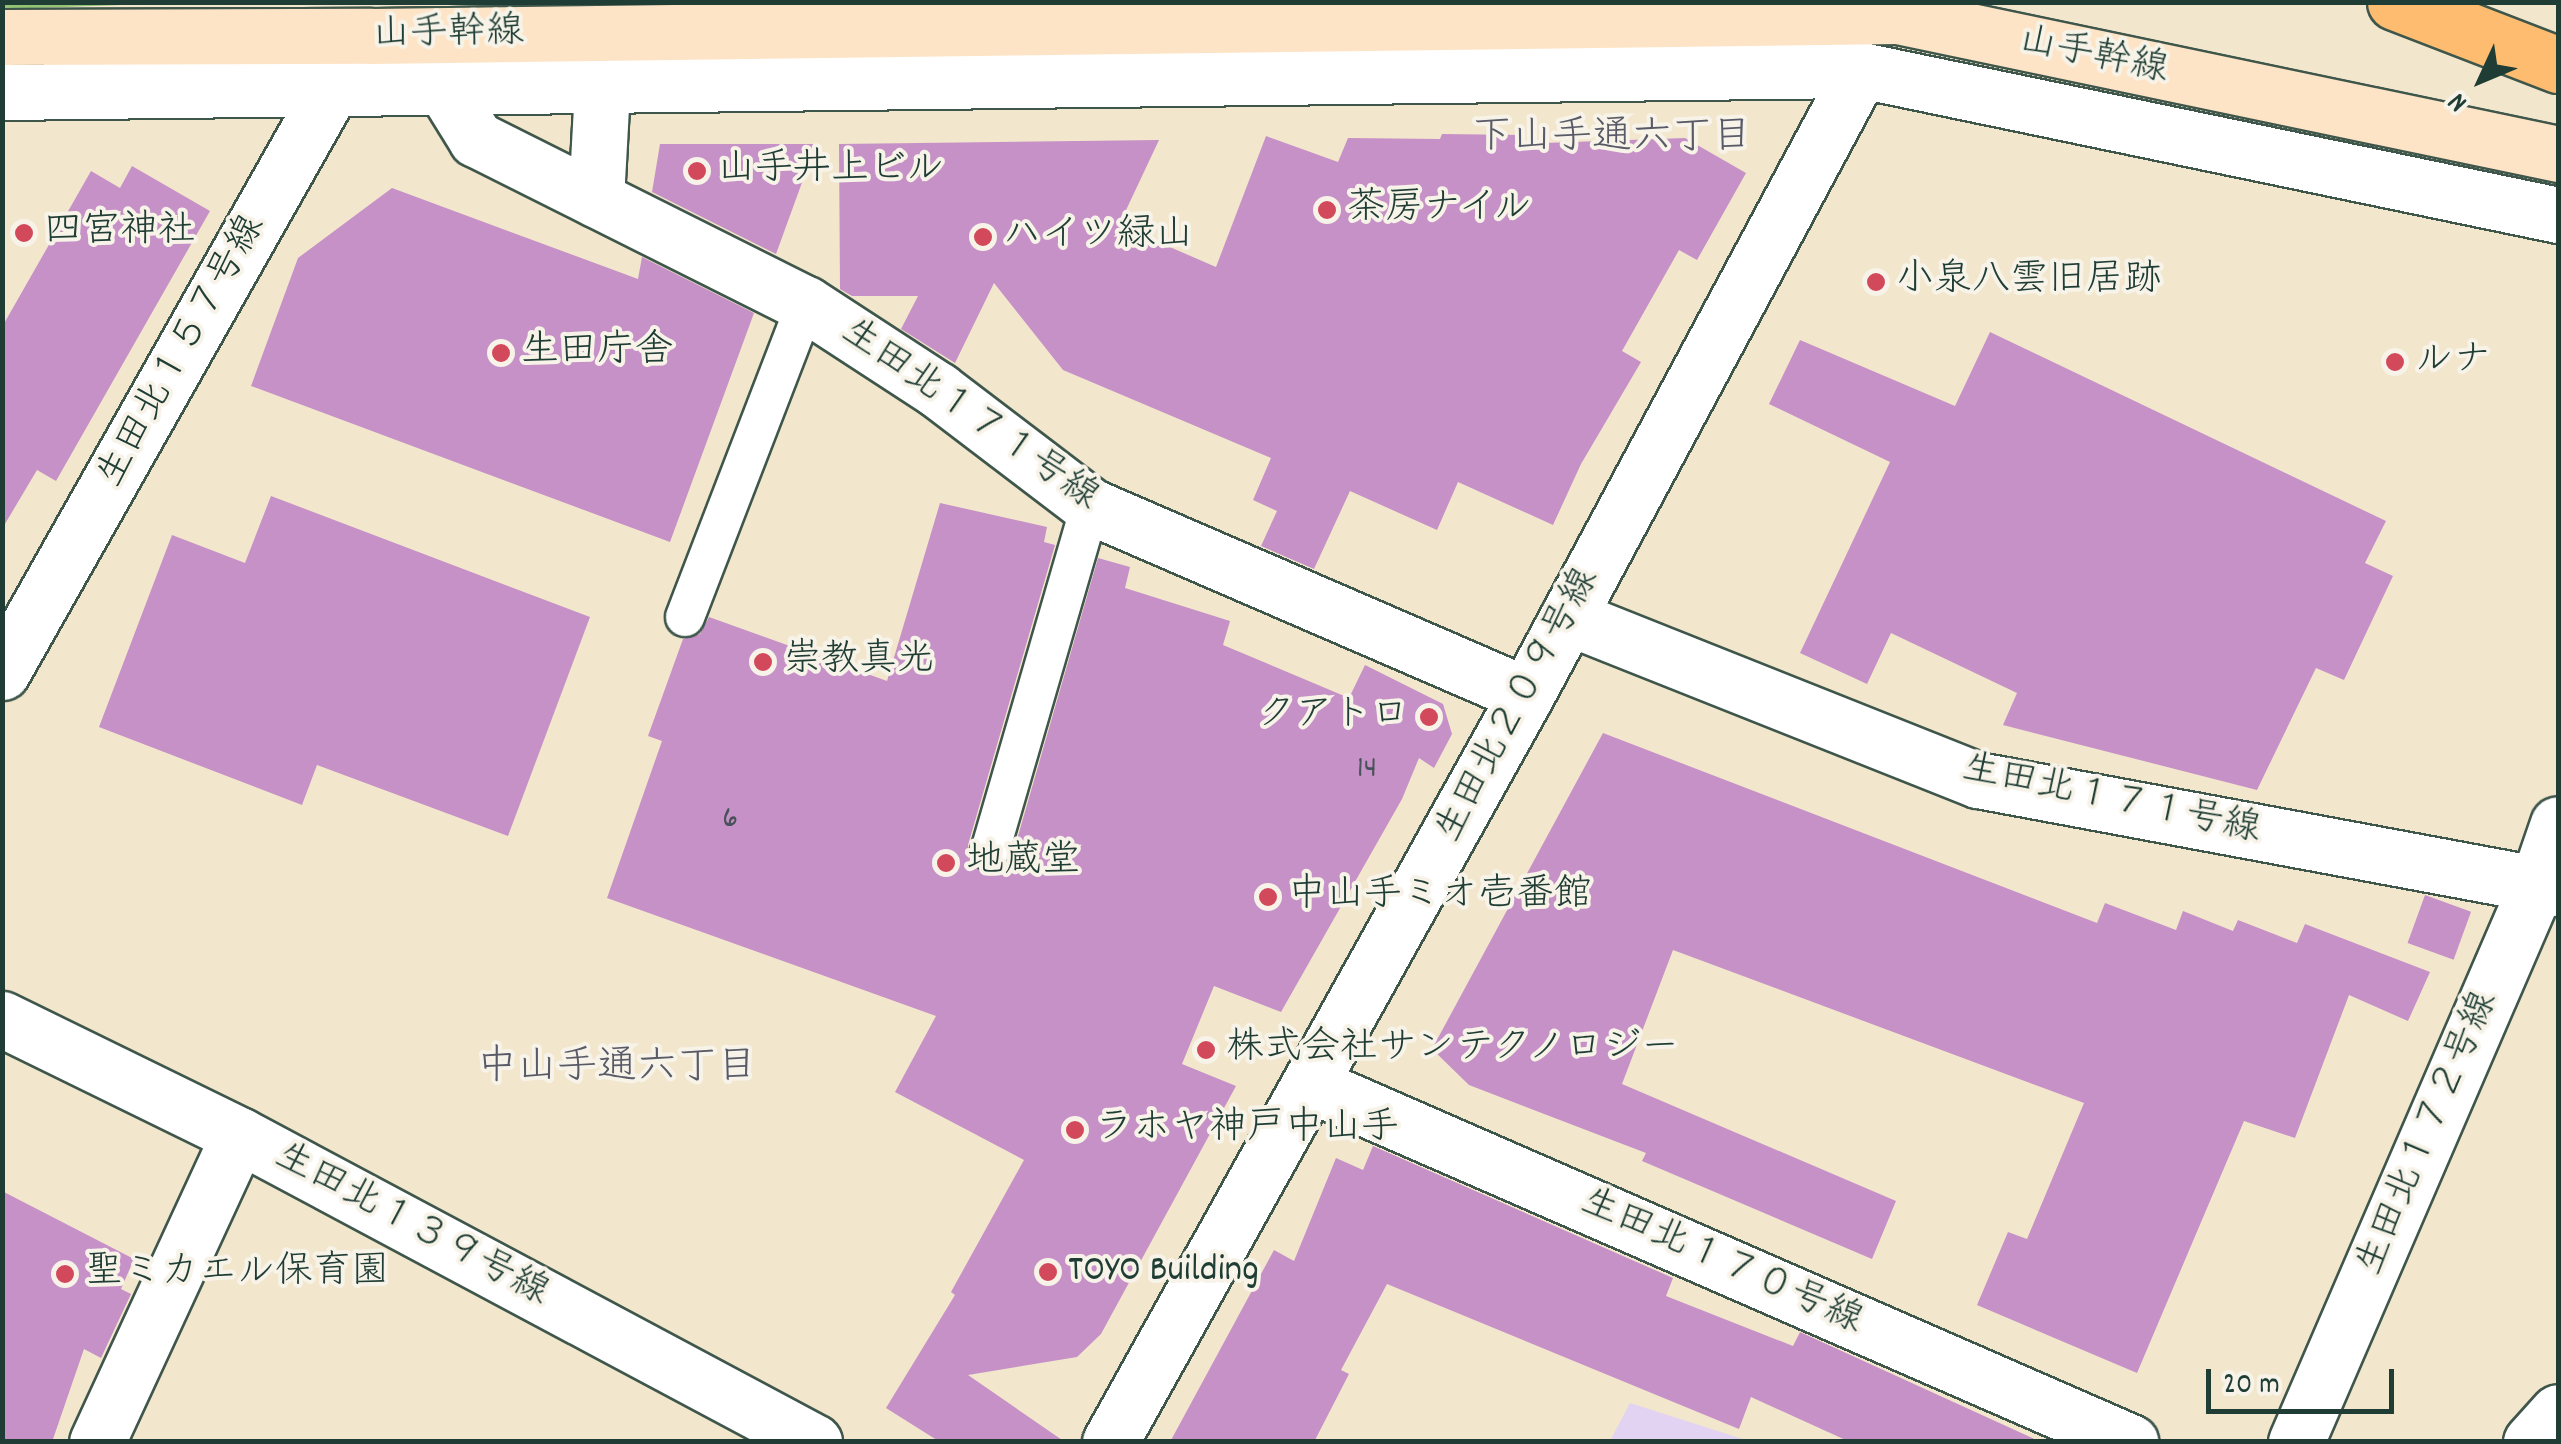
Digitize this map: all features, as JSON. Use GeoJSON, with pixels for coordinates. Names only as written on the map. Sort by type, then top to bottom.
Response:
{"type":"FeatureCollection","features":[{"type":"Feature","properties":{"kind":"main road"},"geometry":{"type":"LineString","coordinates":[[2394,2],[2558,65]]}},
{"type":"Feature","properties":{"kind":"street","name":"山手幹線"},"geometry":{"type":"LineString","coordinates":[[2,37],[383,19],[1898,16],[2558,154]]}},
{"type":"Feature","properties":{"kind":"street","name":"生田北１５７号線"},"geometry":{"type":"LineString","coordinates":[[2,672],[332,88],[383,19]]}},
{"type":"Feature","properties":{"kind":"street"},"geometry":{"type":"LineString","coordinates":[[2,92],[602,88],[1861,70],[2558,214]]}},
{"type":"Feature","properties":{"kind":"street","name":"生田北２０９号線"},"geometry":{"type":"LineString","coordinates":[[1110,1442],[1526,696],[1861,70]]}},
{"type":"Feature","properties":{"kind":"street"},"geometry":{"type":"LineString","coordinates":[[596,199],[602,88]]}},
{"type":"Feature","properties":{"kind":"street","name":"生田北１７１号線"},"geometry":{"type":"LineString","coordinates":[[445,89],[476,139],[806,304],[938,390],[1090,506],[1526,696]]}},
{"type":"Feature","properties":{"kind":"street","name":"生田北１７１号線"},"geometry":{"type":"LineString","coordinates":[[1568,617],[1978,780],[2548,885]]}},
{"type":"Feature","properties":{"kind":"street","name":"生田北１７２号線"},"geometry":{"type":"LineString","coordinates":[[2296,1442],[2548,885],[2558,824]]}},
{"type":"Feature","properties":{"kind":"street","name":"生田北１３９号線"},"geometry":{"type":"LineString","coordinates":[[2,1019],[240,1135],[814,1442]]}},
{"type":"Feature","properties":{"kind":"street","name":"生田北１７０号線"},"geometry":{"type":"LineString","coordinates":[[1312,1084],[2130,1442]]}},
{"type":"Feature","properties":{"kind":"street"},"geometry":{"type":"LineString","coordinates":[[96,1442],[240,1135]]}},
{"type":"Feature","properties":{"kind":"street"},"geometry":{"type":"LineString","coordinates":[[2531,1442],[2558,1412]]}},
{"type":"Feature","properties":{"kind":"lane"},"geometry":{"type":"LineString","coordinates":[[685,618],[806,304]]}},
{"type":"Feature","properties":{"kind":"lane"},"geometry":{"type":"LineString","coordinates":[[990,851],[1090,506]]}},
{"type":"Feature","properties":{"kind":"shaded area"},"geometry":{"type":"Polygon","coordinates":[[[1630,1403],[1749,1441],[1610,1441],[1630,1403]]]}},
{"type":"Feature","properties":{"kind":"green space"},"geometry":{"type":"Polygon","coordinates":[[[3,2],[182,3],[3,9],[3,2]]]}},
{"type":"Feature","properties":{"kind":"building"},"geometry":{"type":"Polygon","coordinates":[[[1442,134],[1524,135],[1519,144],[1685,138],[1746,173],[1697,260],[1679,250],[1622,351],[1641,362],[1581,464],[1553,525],[1458,482],[1437,530],[1350,491],[1314,569],[1261,546],[1277,511],[1253,500],[1271,458],[1063,370],[994,283],[955,363],[901,329],[918,296],[852,296],[840,289],[839,144],[1159,140],[1119,225],[1216,267],[1266,136],[1338,162],[1348,138],[1440,139],[1442,134]]]}},
{"type":"Feature","properties":{"kind":"building"},"geometry":{"type":"Polygon","coordinates":[[[660,144],[816,144],[776,254],[652,192],[660,144]]]}},
{"type":"Feature","properties":{"kind":"building"},"geometry":{"type":"Polygon","coordinates":[[[132,166],[210,211],[56,481],[37,470],[2,529],[2,327],[91,171],[120,188],[132,166]]]}},
{"type":"Feature","properties":{"kind":"building","name":"生田庁舎"},"geometry":{"type":"Polygon","coordinates":[[[392,188],[638,279],[642,257],[754,313],[670,542],[251,386],[298,258],[392,188]]]}},
{"type":"Feature","properties":{"kind":"building"},"geometry":{"type":"Polygon","coordinates":[[[1990,332],[2386,521],[2365,563],[2393,576],[2344,680],[2316,668],[2257,790],[2003,725],[2017,693],[1891,633],[1867,684],[1800,653],[1890,462],[1769,404],[1800,340],[1955,406],[1990,332]]]}},
{"type":"Feature","properties":{"kind":"building"},"geometry":{"type":"Polygon","coordinates":[[[271,496],[590,617],[508,836],[317,765],[302,805],[99,727],[172,535],[245,563],[271,496]]]}},
{"type":"Feature","properties":{"kind":"building"},"geometry":{"type":"Polygon","coordinates":[[[940,503],[1047,527],[1044,542],[1055,545],[968,845],[968,857],[983,872],[996,872],[1012,857],[1098,558],[1130,567],[1125,588],[1230,621],[1223,645],[1349,698],[1365,665],[1443,704],[1452,734],[1434,768],[1419,758],[1402,799],[1281,1012],[1214,986],[1182,1064],[1236,1086],[1101,1334],[1077,1357],[968,1375],[1065,1442],[940,1442],[886,1408],[955,1295],[951,1292],[1024,1160],[895,1092],[936,1016],[607,898],[662,741],[648,736],[683,639],[700,634],[709,617],[887,681],[940,503]]]}},
{"type":"Feature","properties":{"kind":"building"},"geometry":{"type":"Polygon","coordinates":[[[1603,733],[2097,923],[2105,903],[2176,930],[2183,911],[2233,931],[2238,920],[2297,943],[2305,924],[2430,972],[2408,1021],[2349,995],[2295,1138],[2244,1121],[2137,1373],[1977,1305],[2008,1232],[2027,1239],[2084,1103],[1673,950],[1622,1084],[1896,1201],[1872,1259],[1642,1161],[1646,1153],[1469,1085],[1432,1049],[1603,733]]]}},
{"type":"Feature","properties":{"kind":"building"},"geometry":{"type":"Polygon","coordinates":[[[2425,895],[2471,912],[2454,960],[2408,943],[2425,895]]]}},
{"type":"Feature","properties":{"kind":"building"},"geometry":{"type":"Polygon","coordinates":[[[1373,1146],[1673,1278],[1666,1296],[1793,1346],[1800,1332],[2041,1442],[1850,1442],[1751,1397],[1739,1429],[1387,1284],[1341,1370],[1349,1374],[1314,1442],[1170,1442],[1274,1250],[1294,1261],[1336,1158],[1363,1170],[1373,1146]]]}},
{"type":"Feature","properties":{"kind":"building","name":"聖ミカエル保育園"},"geometry":{"type":"Polygon","coordinates":[[[2,1191],[134,1259],[121,1289],[131,1294],[101,1358],[84,1349],[52,1442],[2,1442],[2,1191]]]}},
{"type":"Feature","properties":{"kind":"place","name":"山手井上ビル"},"geometry":{"type":"Point","coordinates":[697,171]}},
{"type":"Feature","properties":{"kind":"place","name":"茶房ナイル"},"geometry":{"type":"Point","coordinates":[1327,210]}},
{"type":"Feature","properties":{"kind":"place","name":"四宮神社"},"geometry":{"type":"Point","coordinates":[24,233]}},
{"type":"Feature","properties":{"kind":"place","name":"ハイツ緑山"},"geometry":{"type":"Point","coordinates":[983,237]}},
{"type":"Feature","properties":{"kind":"place","name":"小泉八雲旧居跡"},"geometry":{"type":"Point","coordinates":[1876,282]}},
{"type":"Feature","properties":{"kind":"place","name":"生田庁舎"},"geometry":{"type":"Point","coordinates":[501,353]}},
{"type":"Feature","properties":{"kind":"place","name":"ルナ"},"geometry":{"type":"Point","coordinates":[2395,362]}},
{"type":"Feature","properties":{"kind":"place","name":"崇教真光"},"geometry":{"type":"Point","coordinates":[763,662]}},
{"type":"Feature","properties":{"kind":"place","name":"クアトロ"},"geometry":{"type":"Point","coordinates":[1429,717]}},
{"type":"Feature","properties":{"kind":"place","name":"地蔵堂"},"geometry":{"type":"Point","coordinates":[946,863]}},
{"type":"Feature","properties":{"kind":"place","name":"中山手ミオ壱番館"},"geometry":{"type":"Point","coordinates":[1268,897]}},
{"type":"Feature","properties":{"kind":"place","name":"株式会社サンテクノロジー"},"geometry":{"type":"Point","coordinates":[1206,1050]}},
{"type":"Feature","properties":{"kind":"place","name":"ラホヤ神戸中山手"},"geometry":{"type":"Point","coordinates":[1075,1130]}},
{"type":"Feature","properties":{"kind":"place","name":"TOYO Building"},"geometry":{"type":"Point","coordinates":[1048,1272]}},
{"type":"Feature","properties":{"kind":"place","name":"聖ミカエル保育園"},"geometry":{"type":"Point","coordinates":[65,1274]}},
{"type":"Feature","properties":{"kind":"district","name":"下山手通六丁目"},"geometry":{"type":"Point","coordinates":[1612,140]}},
{"type":"Feature","properties":{"kind":"district","name":"中山手通六丁目"},"geometry":{"type":"Point","coordinates":[617,1070]}}]}
